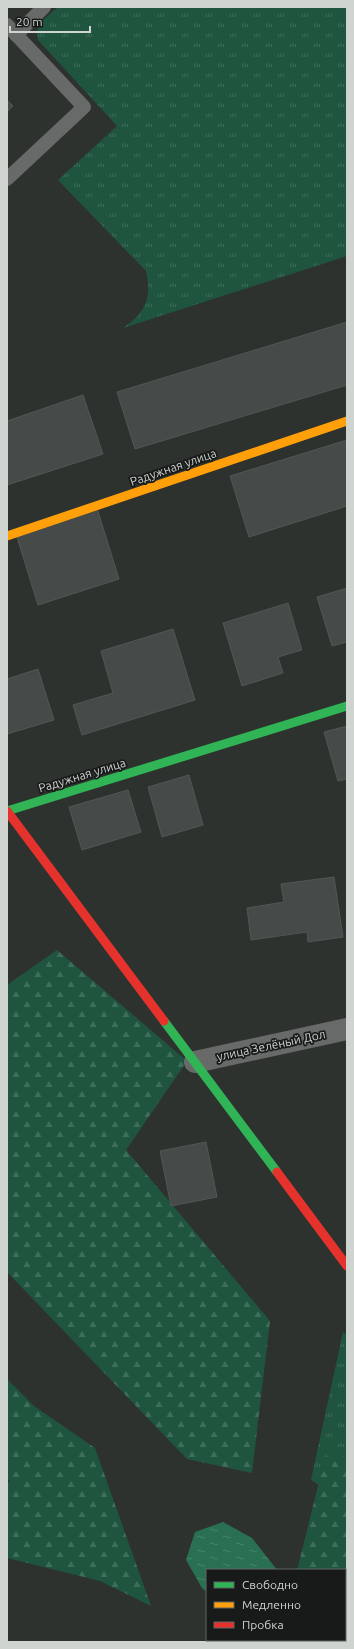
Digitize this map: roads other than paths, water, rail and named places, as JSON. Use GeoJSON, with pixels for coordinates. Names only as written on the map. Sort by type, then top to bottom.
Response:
{"type":"FeatureCollection","features":[{"type":"Feature","properties":{"kind":"street","name":"Радужная улица"},"geometry":{"type":"LineString","coordinates":[[7,536],[347,421]]}},
{"type":"Feature","properties":{"kind":"street","name":"Радужная улица"},"geometry":{"type":"LineString","coordinates":[[7,811],[347,706]]}},
{"type":"Feature","properties":{"kind":"street"},"geometry":{"type":"LineString","coordinates":[[7,811],[347,1266]]}},
{"type":"Feature","properties":{"kind":"street","name":"улица Зелёный Дол"},"geometry":{"type":"LineString","coordinates":[[195,1062],[347,1029]]}},
{"type":"Feature","properties":{"kind":"lane"},"geometry":{"type":"LineString","coordinates":[[7,179],[84,107],[12,30],[44,7]]}},
{"type":"Feature","properties":{"kind":"water"},"geometry":{"type":"Polygon","coordinates":[[[223,1522],[252,1538],[276,1569],[206,1569],[206,1591],[202,1588],[186,1560],[195,1532],[223,1522]]]}}]}
